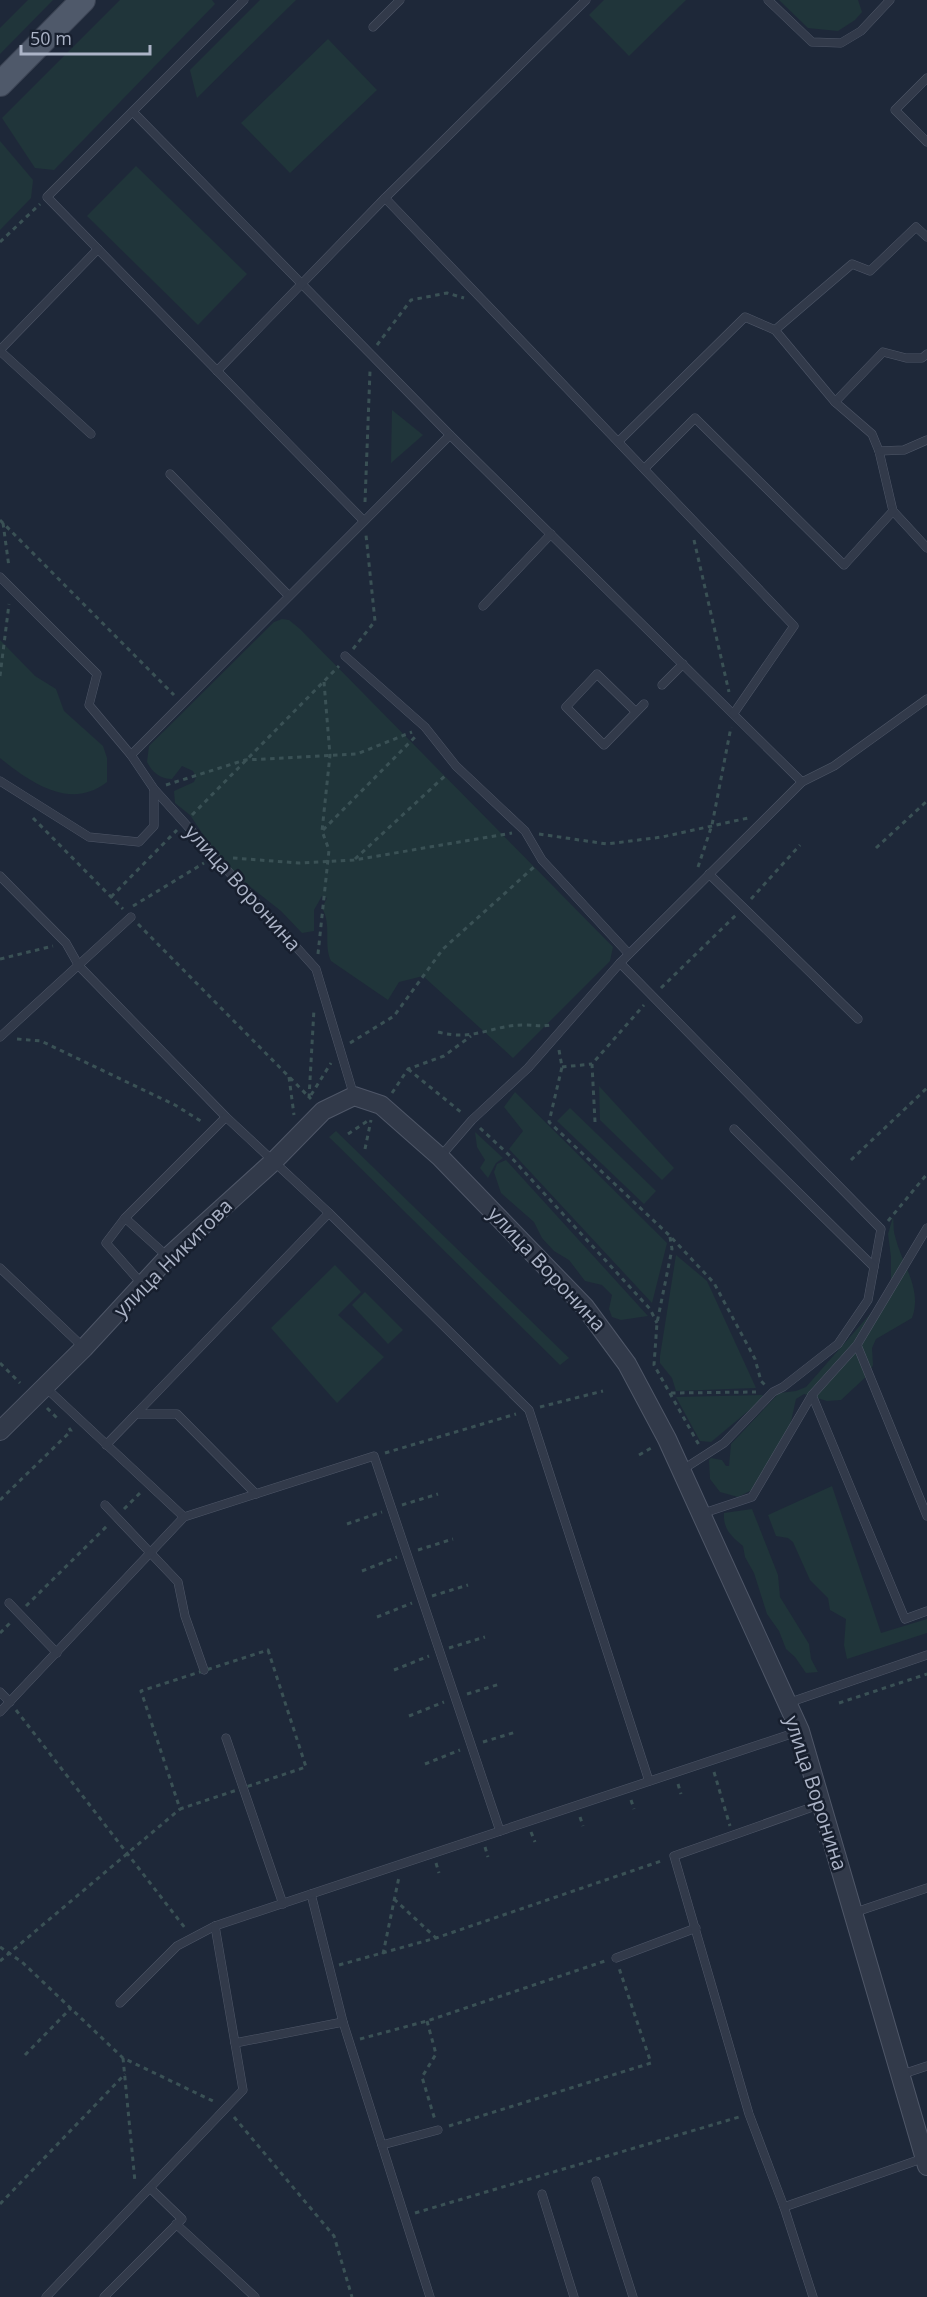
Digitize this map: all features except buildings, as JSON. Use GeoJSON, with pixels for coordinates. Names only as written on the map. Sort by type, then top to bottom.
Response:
{"type":"FeatureCollection","features":[{"type":"Feature","properties":{"kind":"main road"},"geometry":{"type":"LineString","coordinates":[[1,80],[83,0]]}},
{"type":"Feature","properties":{"kind":"street","name":"улица Воронина"},"geometry":{"type":"LineString","coordinates":[[354,1096],[381,1105],[440,1156],[537,1255],[611,1340],[667,1439],[800,1731],[926,2162]]}},
{"type":"Feature","properties":{"kind":"street","name":"улица Никитова"},"geometry":{"type":"LineString","coordinates":[[0,1431],[84,1348],[168,1257],[274,1161],[323,1111],[354,1096]]}},
{"type":"Feature","properties":{"kind":"lane"},"geometry":{"type":"LineString","coordinates":[[244,0],[48,197],[364,521]]}},
{"type":"Feature","properties":{"kind":"lane"},"geometry":{"type":"LineString","coordinates":[[373,27],[400,0]]}},
{"type":"Feature","properties":{"kind":"lane"},"geometry":{"type":"LineString","coordinates":[[218,371],[385,198],[586,0]]}},
{"type":"Feature","properties":{"kind":"lane"},"geometry":{"type":"LineString","coordinates":[[768,0],[812,42],[841,43],[861,31],[890,0]]}},
{"type":"Feature","properties":{"kind":"lane"},"geometry":{"type":"LineString","coordinates":[[927,78],[895,110],[927,142]]}},
{"type":"Feature","properties":{"kind":"lane"},"geometry":{"type":"LineString","coordinates":[[133,112],[450,435],[802,782]]}},
{"type":"Feature","properties":{"kind":"lane"},"geometry":{"type":"LineString","coordinates":[[385,198],[794,626],[734,713]]}},
{"type":"Feature","properties":{"kind":"lane"},"geometry":{"type":"LineString","coordinates":[[775,330],[852,264],[870,271],[916,227],[927,237]]}},
{"type":"Feature","properties":{"kind":"lane"},"geometry":{"type":"LineString","coordinates":[[91,434],[0,350],[98,249]]}},
{"type":"Feature","properties":{"kind":"lane"},"geometry":{"type":"LineString","coordinates":[[619,441],[745,317],[775,330],[835,402],[872,434],[879,451],[893,511],[927,548]]}},
{"type":"Feature","properties":{"kind":"lane"},"geometry":{"type":"LineString","coordinates":[[835,402],[883,351],[906,358],[922,358],[927,354]]}},
{"type":"Feature","properties":{"kind":"lane"},"geometry":{"type":"LineString","coordinates":[[645,468],[695,418],[844,565],[893,511]]}},
{"type":"Feature","properties":{"kind":"lane"},"geometry":{"type":"LineString","coordinates":[[131,755],[450,435]]}},
{"type":"Feature","properties":{"kind":"lane"},"geometry":{"type":"LineString","coordinates":[[879,451],[904,450],[927,440]]}},
{"type":"Feature","properties":{"kind":"lane"},"geometry":{"type":"LineString","coordinates":[[170,474],[289,596]]}},
{"type":"Feature","properties":{"kind":"lane"},"geometry":{"type":"LineString","coordinates":[[483,606],[551,534]]}},
{"type":"Feature","properties":{"kind":"lane","name":"улица Воронина"},"geometry":{"type":"LineString","coordinates":[[0,578],[97,674],[89,705],[131,755],[154,789],[316,969],[354,1096]]}},
{"type":"Feature","properties":{"kind":"lane"},"geometry":{"type":"LineString","coordinates":[[346,656],[425,727],[456,766],[525,831],[542,860],[629,954]]}},
{"type":"Feature","properties":{"kind":"lane"},"geometry":{"type":"LineString","coordinates":[[662,685],[683,664]]}},
{"type":"Feature","properties":{"kind":"lane"},"geometry":{"type":"LineString","coordinates":[[636,712],[597,674],[566,707],[604,744],[636,712],[644,704]]}},
{"type":"Feature","properties":{"kind":"lane"},"geometry":{"type":"LineString","coordinates":[[440,1156],[472,1120],[528,1068],[620,963],[802,782],[834,766],[927,699]]}},
{"type":"Feature","properties":{"kind":"lane"},"geometry":{"type":"LineString","coordinates":[[0,781],[89,837],[140,842],[154,826],[154,789]]}},
{"type":"Feature","properties":{"kind":"lane"},"geometry":{"type":"LineString","coordinates":[[709,874],[858,1019]]}},
{"type":"Feature","properties":{"kind":"lane"},"geometry":{"type":"LineString","coordinates":[[0,876],[66,943],[79,966],[225,1117],[329,1213],[529,1410],[649,1781]]}},
{"type":"Feature","properties":{"kind":"lane"},"geometry":{"type":"LineString","coordinates":[[0,1037],[131,917]]}},
{"type":"Feature","properties":{"kind":"lane"},"geometry":{"type":"LineString","coordinates":[[620,963],[881,1229],[868,1300],[838,1344],[783,1387],[772,1392],[724,1443],[681,1471]]}},
{"type":"Feature","properties":{"kind":"lane"},"geometry":{"type":"LineString","coordinates":[[142,1284],[106,1243],[125,1218],[225,1117]]}},
{"type":"Feature","properties":{"kind":"lane"},"geometry":{"type":"LineString","coordinates":[[734,1129],[874,1267]]}},
{"type":"Feature","properties":{"kind":"lane"},"geometry":{"type":"LineString","coordinates":[[106,1445],[329,1213]]}},
{"type":"Feature","properties":{"kind":"lane"},"geometry":{"type":"LineString","coordinates":[[125,1218],[168,1257]]}},
{"type":"Feature","properties":{"kind":"lane"},"geometry":{"type":"LineString","coordinates":[[700,1514],[752,1497],[812,1395],[857,1345],[927,1228]]}},
{"type":"Feature","properties":{"kind":"lane"},"geometry":{"type":"LineString","coordinates":[[0,1268],[84,1348]]}},
{"type":"Feature","properties":{"kind":"lane"},"geometry":{"type":"LineString","coordinates":[[857,1345],[927,1516]]}},
{"type":"Feature","properties":{"kind":"lane"},"geometry":{"type":"LineString","coordinates":[[44,1386],[184,1517]]}},
{"type":"Feature","properties":{"kind":"lane"},"geometry":{"type":"LineString","coordinates":[[812,1395],[905,1619],[927,1611]]}},
{"type":"Feature","properties":{"kind":"lane"},"geometry":{"type":"LineString","coordinates":[[136,1414],[177,1414],[256,1494]]}},
{"type":"Feature","properties":{"kind":"lane"},"geometry":{"type":"LineString","coordinates":[[0,1712],[184,1517],[374,1456],[500,1831]]}},
{"type":"Feature","properties":{"kind":"lane"},"geometry":{"type":"LineString","coordinates":[[105,1505],[178,1582],[185,1616],[204,1670]]}},
{"type":"Feature","properties":{"kind":"lane"},"geometry":{"type":"LineString","coordinates":[[9,1604],[57,1653]]}},
{"type":"Feature","properties":{"kind":"lane"},"geometry":{"type":"LineString","coordinates":[[787,1703],[927,1655]]}},
{"type":"Feature","properties":{"kind":"lane"},"geometry":{"type":"LineString","coordinates":[[0,1692],[10,1702]]}},
{"type":"Feature","properties":{"kind":"lane"},"geometry":{"type":"LineString","coordinates":[[120,2002],[177,1946],[215,1926],[800,1731]]}},
{"type":"Feature","properties":{"kind":"lane"},"geometry":{"type":"LineString","coordinates":[[226,1738],[283,1904]]}},
{"type":"Feature","properties":{"kind":"lane"},"geometry":{"type":"LineString","coordinates":[[813,2297],[784,2207],[749,2114],[674,1856],[821,1804]]}},
{"type":"Feature","properties":{"kind":"lane"},"geometry":{"type":"LineString","coordinates":[[853,1913],[927,1888]]}},
{"type":"Feature","properties":{"kind":"lane"},"geometry":{"type":"LineString","coordinates":[[311,1894],[343,2022],[430,2297]]}},
{"type":"Feature","properties":{"kind":"lane"},"geometry":{"type":"LineString","coordinates":[[46,2297],[243,2090],[215,1926]]}},
{"type":"Feature","properties":{"kind":"lane"},"geometry":{"type":"LineString","coordinates":[[616,1958],[696,1928]]}},
{"type":"Feature","properties":{"kind":"lane"},"geometry":{"type":"LineString","coordinates":[[235,2043],[343,2022]]}},
{"type":"Feature","properties":{"kind":"lane"},"geometry":{"type":"LineString","coordinates":[[900,2075],[927,2066]]}},
{"type":"Feature","properties":{"kind":"lane"},"geometry":{"type":"LineString","coordinates":[[382,2145],[438,2130]]}},
{"type":"Feature","properties":{"kind":"lane"},"geometry":{"type":"LineString","coordinates":[[784,2207],[926,2162]]}},
{"type":"Feature","properties":{"kind":"lane"},"geometry":{"type":"LineString","coordinates":[[596,2181],[633,2297]]}},
{"type":"Feature","properties":{"kind":"lane"},"geometry":{"type":"LineString","coordinates":[[104,2297],[182,2219],[150,2188]]}},
{"type":"Feature","properties":{"kind":"lane"},"geometry":{"type":"LineString","coordinates":[[542,2194],[574,2297]]}},
{"type":"Feature","properties":{"kind":"lane"},"geometry":{"type":"LineString","coordinates":[[176,2224],[255,2297]]}},
{"type":"Feature","properties":{"kind":"path"},"geometry":{"type":"LineString","coordinates":[[0,242],[48,197]]}},
{"type":"Feature","properties":{"kind":"path"},"geometry":{"type":"LineString","coordinates":[[111,897],[324,682],[375,621],[364,521],[371,354],[411,300],[447,293],[488,305]]}},
{"type":"Feature","properties":{"kind":"path"},"geometry":{"type":"LineString","coordinates":[[0,520],[182,704]]}},
{"type":"Feature","properties":{"kind":"path"},"geometry":{"type":"LineString","coordinates":[[324,682],[330,755],[322,831],[425,727]]}},
{"type":"Feature","properties":{"kind":"path"},"geometry":{"type":"LineString","coordinates":[[154,789],[245,760],[357,754],[425,727]]}},
{"type":"Feature","properties":{"kind":"path"},"geometry":{"type":"LineString","coordinates":[[456,766],[354,861],[525,831],[607,844],[662,837],[735,819],[765,817]]}},
{"type":"Feature","properties":{"kind":"path"},"geometry":{"type":"LineString","coordinates":[[876,848],[927,801]]}},
{"type":"Feature","properties":{"kind":"path"},"geometry":{"type":"LineString","coordinates":[[32,816],[314,1101]]}},
{"type":"Feature","properties":{"kind":"path"},"geometry":{"type":"LineString","coordinates":[[309,1098],[339,1050],[394,1016],[443,949],[542,860]]}},
{"type":"Feature","properties":{"kind":"path"},"geometry":{"type":"LineString","coordinates":[[0,959],[66,943]]}},
{"type":"Feature","properties":{"kind":"path"},"geometry":{"type":"LineString","coordinates":[[595,1122],[592,1064],[620,1029],[688,962]]}},
{"type":"Feature","properties":{"kind":"path"},"geometry":{"type":"LineString","coordinates":[[438,1032],[458,1037],[527,1025]]}},
{"type":"Feature","properties":{"kind":"path"},"geometry":{"type":"LineString","coordinates":[[392,1093],[408,1069],[444,1056],[472,1035]]}},
{"type":"Feature","properties":{"kind":"path"},"geometry":{"type":"LineString","coordinates":[[0,1037],[41,1041],[175,1105],[213,1128]]}},
{"type":"Feature","properties":{"kind":"path"},"geometry":{"type":"LineString","coordinates":[[558,1043],[562,1067],[549,1122],[670,1236],[714,1283],[755,1359],[761,1381],[772,1392]]}},
{"type":"Feature","properties":{"kind":"path"},"geometry":{"type":"LineString","coordinates":[[562,1067],[592,1064]]}},
{"type":"Feature","properties":{"kind":"path"},"geometry":{"type":"LineString","coordinates":[[408,1069],[466,1116]]}},
{"type":"Feature","properties":{"kind":"path"},"geometry":{"type":"LineString","coordinates":[[289,1077],[294,1115]]}},
{"type":"Feature","properties":{"kind":"path"},"geometry":{"type":"LineString","coordinates":[[851,1160],[927,1088]]}},
{"type":"Feature","properties":{"kind":"path"},"geometry":{"type":"LineString","coordinates":[[348,1134],[371,1118],[364,1149]]}},
{"type":"Feature","properties":{"kind":"path"},"geometry":{"type":"LineString","coordinates":[[479,1127],[509,1155],[650,1309],[657,1323]]}},
{"type":"Feature","properties":{"kind":"path"},"geometry":{"type":"LineString","coordinates":[[881,1229],[927,1174]]}},
{"type":"Feature","properties":{"kind":"path"},"geometry":{"type":"LineString","coordinates":[[670,1236],[672,1249],[657,1323],[654,1365],[704,1456]]}},
{"type":"Feature","properties":{"kind":"path"},"geometry":{"type":"LineString","coordinates":[[0,1363],[20,1383]]}},
{"type":"Feature","properties":{"kind":"path"},"geometry":{"type":"LineString","coordinates":[[374,1456],[603,1390]]}},
{"type":"Feature","properties":{"kind":"path"},"geometry":{"type":"LineString","coordinates":[[671,1394],[772,1392]]}},
{"type":"Feature","properties":{"kind":"path"},"geometry":{"type":"LineString","coordinates":[[0,1500],[71,1431]]}},
{"type":"Feature","properties":{"kind":"path"},"geometry":{"type":"LineString","coordinates":[[0,1633],[149,1484]]}},
{"type":"Feature","properties":{"kind":"path"},"geometry":{"type":"LineString","coordinates":[[839,1703],[927,1674]]}},
{"type":"Feature","properties":{"kind":"path"},"geometry":{"type":"LineString","coordinates":[[10,1702],[192,1938]]}},
{"type":"Feature","properties":{"kind":"path"},"geometry":{"type":"LineString","coordinates":[[710,1760],[733,1836]]}},
{"type":"Feature","properties":{"kind":"path"},"geometry":{"type":"LineString","coordinates":[[0,1961],[180,1809]]}},
{"type":"Feature","properties":{"kind":"path"},"geometry":{"type":"LineString","coordinates":[[329,1968],[436,1938],[674,1856]]}},
{"type":"Feature","properties":{"kind":"path"},"geometry":{"type":"LineString","coordinates":[[383,1954],[401,1864]]}},
{"type":"Feature","properties":{"kind":"path"},"geometry":{"type":"LineString","coordinates":[[394,1899],[436,1938]]}},
{"type":"Feature","properties":{"kind":"path"},"geometry":{"type":"LineString","coordinates":[[0,1947],[22,1962],[123,2058],[226,2108],[334,2236],[352,2297]]}},
{"type":"Feature","properties":{"kind":"path"},"geometry":{"type":"LineString","coordinates":[[350,2042],[427,2021],[616,1958],[651,2063],[438,2130],[422,2077],[436,2054],[427,2021]]}},
{"type":"Feature","properties":{"kind":"path"},"geometry":{"type":"LineString","coordinates":[[25,2055],[71,2008]]}},
{"type":"Feature","properties":{"kind":"path"},"geometry":{"type":"LineString","coordinates":[[123,2058],[135,2182]]}},
{"type":"Feature","properties":{"kind":"path"},"geometry":{"type":"LineString","coordinates":[[0,2204],[125,2074]]}},
{"type":"Feature","properties":{"kind":"path"},"geometry":{"type":"LineString","coordinates":[[404,2216],[749,2114]]}},
{"type":"Feature","properties":{"kind":"green space"},"geometry":{"type":"Polygon","coordinates":[[[28,0],[53,0],[0,54],[0,28],[28,0]]]}},
{"type":"Feature","properties":{"kind":"green space"},"geometry":{"type":"Polygon","coordinates":[[[120,0],[212,0],[215,4],[54,170],[35,168],[2,118],[120,0]]]}},
{"type":"Feature","properties":{"kind":"green space"},"geometry":{"type":"Polygon","coordinates":[[[260,0],[296,0],[197,98],[190,70],[260,0]]]}},
{"type":"Feature","properties":{"kind":"green space"},"geometry":{"type":"Polygon","coordinates":[[[604,0],[686,0],[629,56],[589,15],[604,0]]]}},
{"type":"Feature","properties":{"kind":"green space"},"geometry":{"type":"Polygon","coordinates":[[[779,0],[858,0],[862,12],[855,20],[838,31],[808,28],[779,0]]]}},
{"type":"Feature","properties":{"kind":"green space"},"geometry":{"type":"Polygon","coordinates":[[[328,39],[377,90],[290,173],[241,123],[328,39]]]}},
{"type":"Feature","properties":{"kind":"green space"},"geometry":{"type":"Polygon","coordinates":[[[0,141],[33,180],[31,198],[0,230],[0,141]]]}},
{"type":"Feature","properties":{"kind":"green space"},"geometry":{"type":"Polygon","coordinates":[[[136,166],[247,274],[198,325],[87,216],[136,166]]]}},
{"type":"Feature","properties":{"kind":"green space"},"geometry":{"type":"Polygon","coordinates":[[[392,410],[423,435],[391,463],[392,410]]]}},
{"type":"Feature","properties":{"kind":"green space"},"geometry":{"type":"Polygon","coordinates":[[[282,619],[289,620],[300,629],[613,947],[610,961],[513,1058],[423,976],[399,982],[388,1000],[331,961],[325,914],[322,908],[327,898],[322,896],[314,910],[314,931],[302,933],[281,911],[224,866],[190,815],[175,803],[174,791],[194,782],[196,777],[193,771],[182,766],[172,779],[168,779],[157,774],[147,762],[149,746],[274,622],[282,619]]]}},
{"type":"Feature","properties":{"kind":"green space"},"geometry":{"type":"Polygon","coordinates":[[[0,640],[35,676],[56,689],[64,711],[103,746],[107,758],[107,782],[93,790],[79,794],[51,790],[24,776],[0,758],[0,640]]]}},
{"type":"Feature","properties":{"kind":"green space"},"geometry":{"type":"Polygon","coordinates":[[[599,1086],[674,1168],[662,1180],[600,1120],[599,1086]]]}},
{"type":"Feature","properties":{"kind":"green space"},"geometry":{"type":"Polygon","coordinates":[[[515,1092],[667,1243],[652,1303],[509,1149],[523,1131],[504,1107],[515,1092]]]}},
{"type":"Feature","properties":{"kind":"green space"},"geometry":{"type":"Polygon","coordinates":[[[570,1108],[656,1191],[644,1204],[557,1121],[570,1108]]]}},
{"type":"Feature","properties":{"kind":"green space"},"geometry":{"type":"Polygon","coordinates":[[[336,1131],[569,1358],[560,1365],[329,1137],[336,1131]]]}},
{"type":"Feature","properties":{"kind":"green space"},"geometry":{"type":"Polygon","coordinates":[[[475,1132],[503,1158],[496,1163],[488,1178],[480,1168],[485,1160],[477,1147],[475,1132]]]}},
{"type":"Feature","properties":{"kind":"green space"},"geometry":{"type":"Polygon","coordinates":[[[506,1160],[648,1316],[621,1320],[612,1317],[609,1309],[612,1295],[602,1285],[585,1281],[569,1260],[554,1251],[542,1238],[534,1222],[501,1193],[494,1172],[497,1164],[506,1160]]]}},
{"type":"Feature","properties":{"kind":"green space"},"geometry":{"type":"Polygon","coordinates":[[[893,1217],[894,1234],[913,1286],[915,1307],[912,1318],[876,1339],[872,1348],[873,1365],[869,1374],[841,1400],[827,1401],[804,1394],[796,1399],[790,1426],[754,1489],[738,1497],[720,1492],[710,1479],[709,1460],[711,1458],[722,1460],[726,1466],[729,1466],[731,1444],[779,1393],[806,1387],[885,1297],[891,1285],[888,1234],[893,1217]]]}},
{"type":"Feature","properties":{"kind":"green space"},"geometry":{"type":"Polygon","coordinates":[[[676,1255],[707,1281],[756,1388],[676,1391],[672,1378],[660,1363],[660,1356],[676,1255]]]}},
{"type":"Feature","properties":{"kind":"green space"},"geometry":{"type":"Polygon","coordinates":[[[335,1265],[361,1292],[338,1315],[384,1357],[337,1403],[271,1328],[335,1265]]]}},
{"type":"Feature","properties":{"kind":"green space"},"geometry":{"type":"Polygon","coordinates":[[[365,1292],[403,1330],[388,1344],[352,1305],[365,1292]]]}},
{"type":"Feature","properties":{"kind":"green space"},"geometry":{"type":"Polygon","coordinates":[[[763,1395],[759,1402],[711,1442],[700,1441],[676,1397],[763,1395]]]}},
{"type":"Feature","properties":{"kind":"green space"},"geometry":{"type":"Polygon","coordinates":[[[832,1486],[881,1633],[927,1619],[927,1633],[847,1659],[844,1645],[846,1619],[830,1610],[828,1598],[810,1580],[793,1542],[788,1538],[776,1536],[768,1515],[832,1486]]]}},
{"type":"Feature","properties":{"kind":"green space"},"geometry":{"type":"Polygon","coordinates":[[[752,1509],[778,1575],[780,1597],[809,1644],[811,1659],[818,1672],[806,1673],[786,1649],[779,1631],[767,1614],[743,1546],[726,1528],[724,1513],[752,1509]]]}}]}
